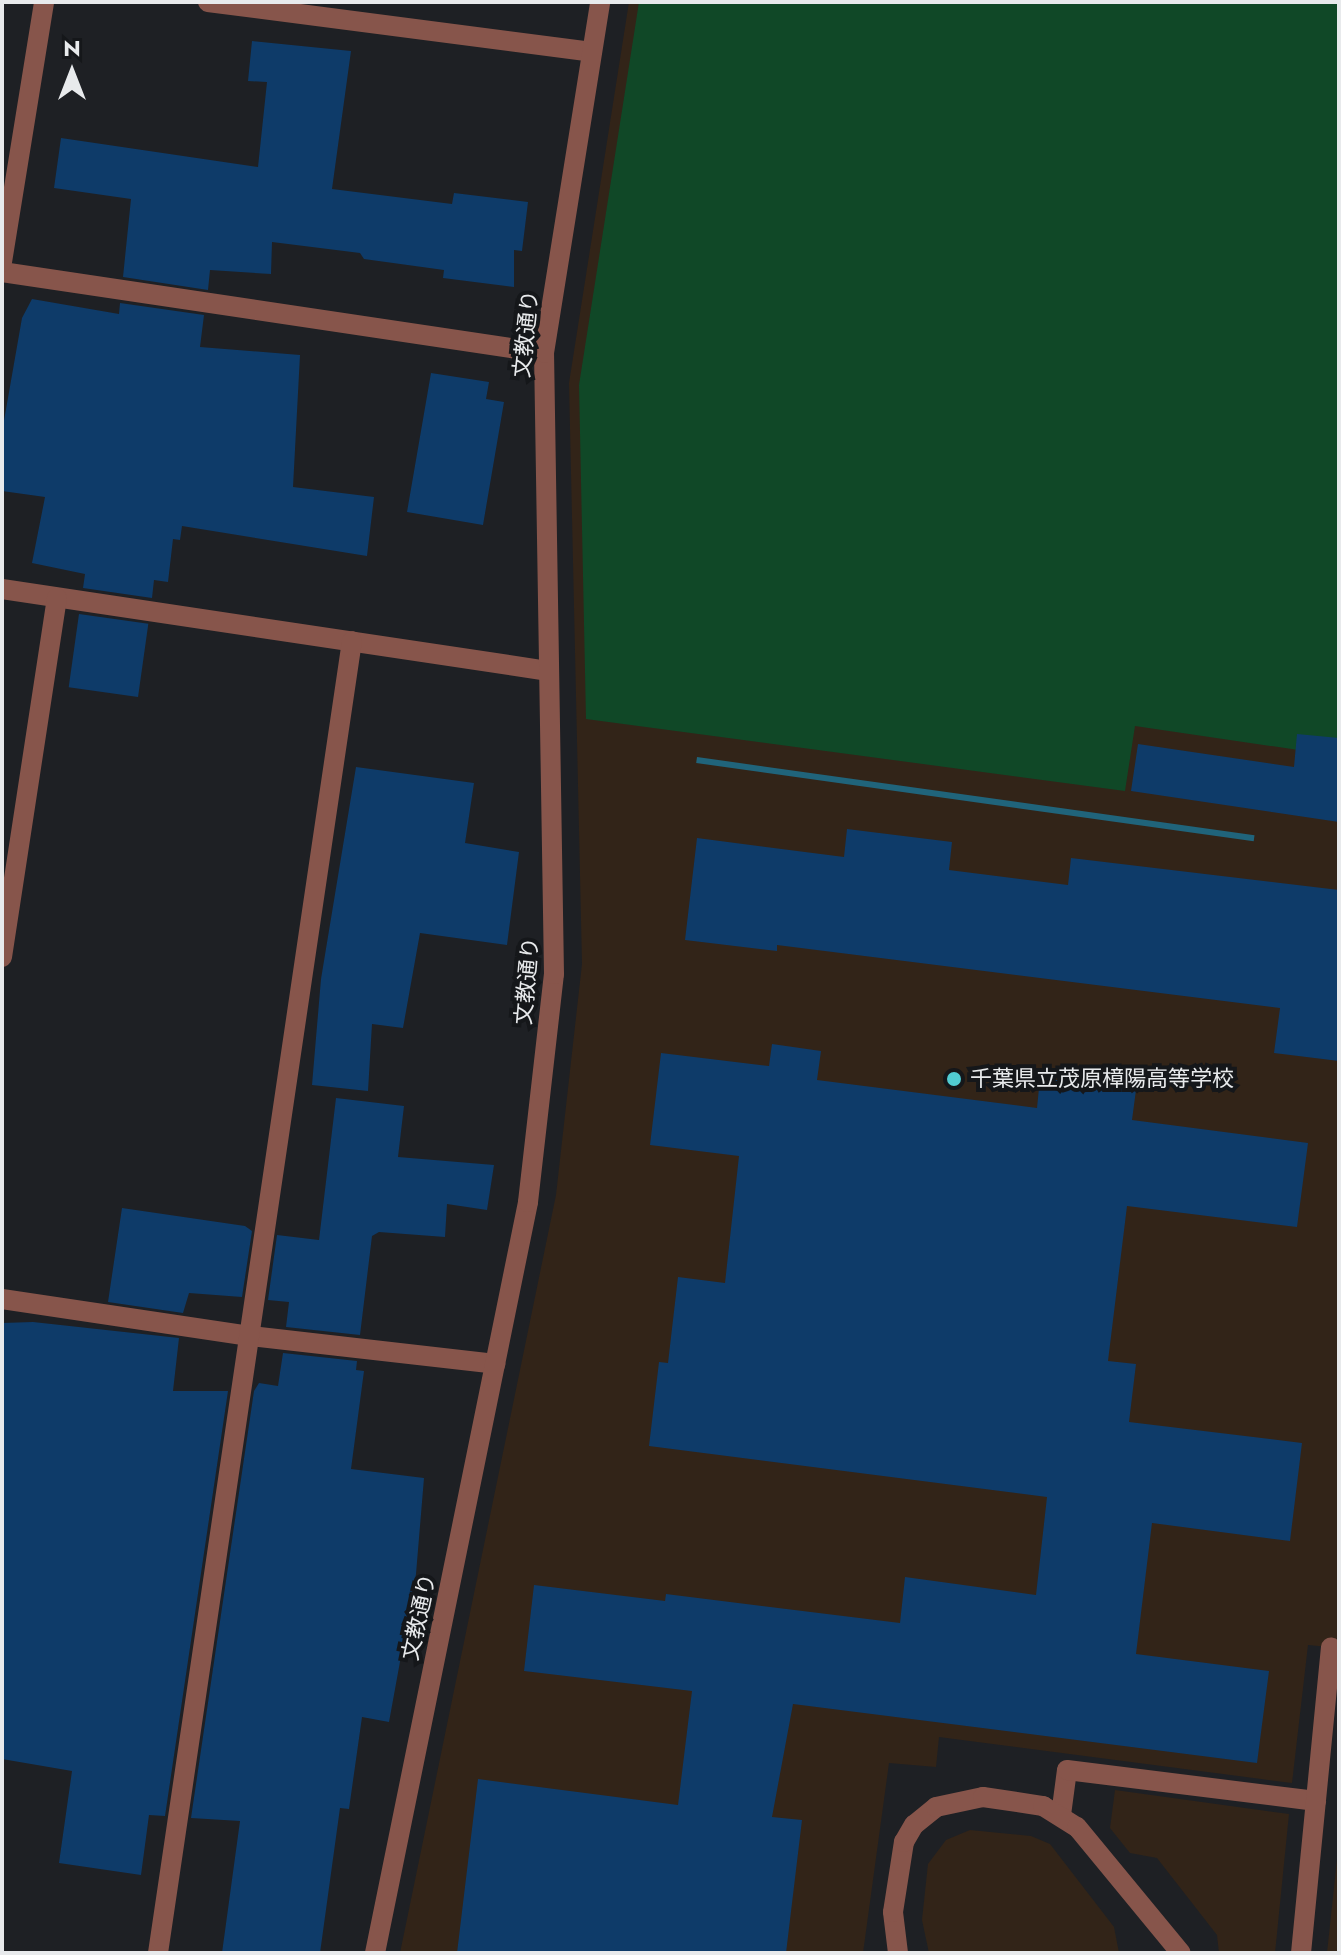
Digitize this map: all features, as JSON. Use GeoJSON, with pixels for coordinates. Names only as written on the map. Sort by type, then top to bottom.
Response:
{"type":"FeatureCollection","features":[{"type":"Feature","properties":{"kind":"street"},"geometry":{"type":"LineString","coordinates":[[2,262],[44,2]]}},
{"type":"Feature","properties":{"kind":"street"},"geometry":{"type":"LineString","coordinates":[[208,2],[592,52]]}},
{"type":"Feature","properties":{"kind":"street","name":"文教通り"},"geometry":{"type":"LineString","coordinates":[[375,1953],[528,1202],[554,974],[544,353],[600,2]]}},
{"type":"Feature","properties":{"kind":"street"},"geometry":{"type":"LineString","coordinates":[[2,272],[544,353]]}},
{"type":"Feature","properties":{"kind":"street"},"geometry":{"type":"LineString","coordinates":[[2,589],[549,671]]}},
{"type":"Feature","properties":{"kind":"street"},"geometry":{"type":"LineString","coordinates":[[2,957],[57,598]]}},
{"type":"Feature","properties":{"kind":"street"},"geometry":{"type":"LineString","coordinates":[[158,1953],[352,641]]}},
{"type":"Feature","properties":{"kind":"street"},"geometry":{"type":"LineString","coordinates":[[2,1299],[251,1336],[495,1364]]}},
{"type":"Feature","properties":{"kind":"street"},"geometry":{"type":"LineString","coordinates":[[1301,1953],[1331,1647]]}},
{"type":"Feature","properties":{"kind":"street"},"geometry":{"type":"LineString","coordinates":[[1061,1815],[1067,1770],[1316,1801]]}},
{"type":"Feature","properties":{"kind":"street"},"geometry":{"type":"LineString","coordinates":[[898,1953],[893,1912],[897,1864],[914,1825],[936,1807],[983,1797],[1010,1797],[1061,1815],[1077,1827],[1181,1953]]}},
{"type":"Feature","properties":{"kind":"shaded area","name":"千葉県立茂原樟陽高等学校"},"geometry":{"type":"Polygon","coordinates":[[[629,2],[1339,2],[1339,1648],[1308,1645],[1292,1783],[939,1737],[936,1767],[889,1763],[863,1953],[400,1953],[556,1195],[582,964],[569,383],[629,2]]]}},
{"type":"Feature","properties":{"kind":"shaded area"},"geometry":{"type":"Polygon","coordinates":[[[1115,1790],[1289,1814],[1275,1953],[1219,1953],[1217,1935],[1157,1858],[1130,1853],[1110,1828],[1115,1790]]]}},
{"type":"Feature","properties":{"kind":"shaded area"},"geometry":{"type":"Polygon","coordinates":[[[970,1830],[1031,1836],[1050,1844],[1114,1927],[1119,1953],[929,1953],[922,1920],[928,1864],[946,1840],[970,1830]]]}},
{"type":"Feature","properties":{"kind":"shaded area"},"geometry":{"type":"Polygon","coordinates":[[[1339,1841],[1339,1953],[1327,1953],[1339,1841]]]}},
{"type":"Feature","properties":{"kind":"green space"},"geometry":{"type":"Polygon","coordinates":[[[639,2],[1339,2],[1339,756],[1135,726],[1125,791],[586,719],[579,385],[639,2]]]}},
{"type":"Feature","properties":{"kind":"water"},"geometry":{"type":"Polygon","coordinates":[[[697,757],[1255,835],[1254,841],[696,763],[697,757]]]}},
{"type":"Feature","properties":{"kind":"building"},"geometry":{"type":"Polygon","coordinates":[[[252,41],[351,51],[332,189],[452,204],[454,193],[528,202],[522,251],[514,250],[514,287],[443,278],[444,270],[364,259],[360,253],[272,242],[271,274],[210,270],[208,290],[123,277],[131,199],[54,188],[61,138],[258,167],[267,82],[248,81],[252,41]]]}},
{"type":"Feature","properties":{"kind":"building"},"geometry":{"type":"Polygon","coordinates":[[[32,299],[119,314],[120,303],[204,315],[200,347],[300,355],[293,487],[374,497],[367,556],[182,526],[180,540],[173,539],[168,582],[154,580],[152,598],[83,588],[85,574],[32,563],[45,497],[2,491],[2,432],[22,318],[32,299]]]}},
{"type":"Feature","properties":{"kind":"building"},"geometry":{"type":"Polygon","coordinates":[[[431,373],[489,382],[486,399],[504,402],[483,525],[407,512],[431,373]]]}},
{"type":"Feature","properties":{"kind":"building"},"geometry":{"type":"Polygon","coordinates":[[[79,614],[148,624],[138,697],[69,687],[79,614]]]}},
{"type":"Feature","properties":{"kind":"building"},"geometry":{"type":"Polygon","coordinates":[[[1297,734],[1339,738],[1339,822],[1131,791],[1138,744],[1294,767],[1297,734]]]}},
{"type":"Feature","properties":{"kind":"building"},"geometry":{"type":"Polygon","coordinates":[[[356,767],[474,783],[465,843],[519,852],[507,945],[420,933],[403,1028],[372,1024],[368,1091],[312,1085],[321,979],[356,767]]]}},
{"type":"Feature","properties":{"kind":"building"},"geometry":{"type":"Polygon","coordinates":[[[847,829],[952,842],[949,870],[1068,885],[1071,858],[1339,890],[1339,1061],[1274,1053],[1280,1008],[777,945],[777,951],[685,940],[697,838],[844,857],[847,829]]]}},
{"type":"Feature","properties":{"kind":"building"},"geometry":{"type":"Polygon","coordinates":[[[772,1044],[821,1051],[817,1080],[1037,1108],[1040,1078],[1136,1090],[1132,1120],[1308,1143],[1297,1227],[1127,1206],[1108,1361],[1136,1364],[1129,1422],[1302,1443],[1290,1541],[1152,1523],[1136,1654],[1269,1671],[1257,1763],[793,1704],[772,1817],[802,1820],[786,1953],[457,1953],[478,1779],[678,1805],[692,1691],[524,1671],[534,1585],[665,1601],[666,1594],[900,1623],[905,1577],[1036,1595],[1047,1497],[649,1446],[659,1362],[668,1363],[678,1277],[725,1283],[739,1156],[650,1145],[661,1053],[769,1066],[772,1044]]]}},
{"type":"Feature","properties":{"kind":"building"},"geometry":{"type":"Polygon","coordinates":[[[336,1098],[404,1106],[398,1157],[494,1165],[487,1210],[447,1204],[445,1237],[379,1232],[372,1236],[360,1335],[286,1327],[289,1302],[268,1300],[277,1235],[319,1240],[336,1098]]]}},
{"type":"Feature","properties":{"kind":"building"},"geometry":{"type":"Polygon","coordinates":[[[122,1208],[245,1226],[252,1231],[242,1297],[189,1293],[183,1313],[108,1302],[122,1208]]]}},
{"type":"Feature","properties":{"kind":"building"},"geometry":{"type":"Polygon","coordinates":[[[33,1322],[179,1338],[173,1391],[228,1391],[165,1816],[149,1815],[141,1875],[59,1863],[72,1771],[2,1759],[2,1323],[33,1322]]]}},
{"type":"Feature","properties":{"kind":"building"},"geometry":{"type":"Polygon","coordinates":[[[283,1353],[357,1361],[356,1370],[364,1371],[351,1469],[424,1478],[416,1574],[389,1722],[362,1717],[349,1809],[340,1808],[320,1953],[222,1953],[240,1821],[191,1818],[254,1391],[259,1383],[278,1386],[283,1353]]]}},
{"type":"Feature","properties":{"kind":"place","name":"千葉県立茂原樟陽高等学校"},"geometry":{"type":"Point","coordinates":[954,1079]}}]}
